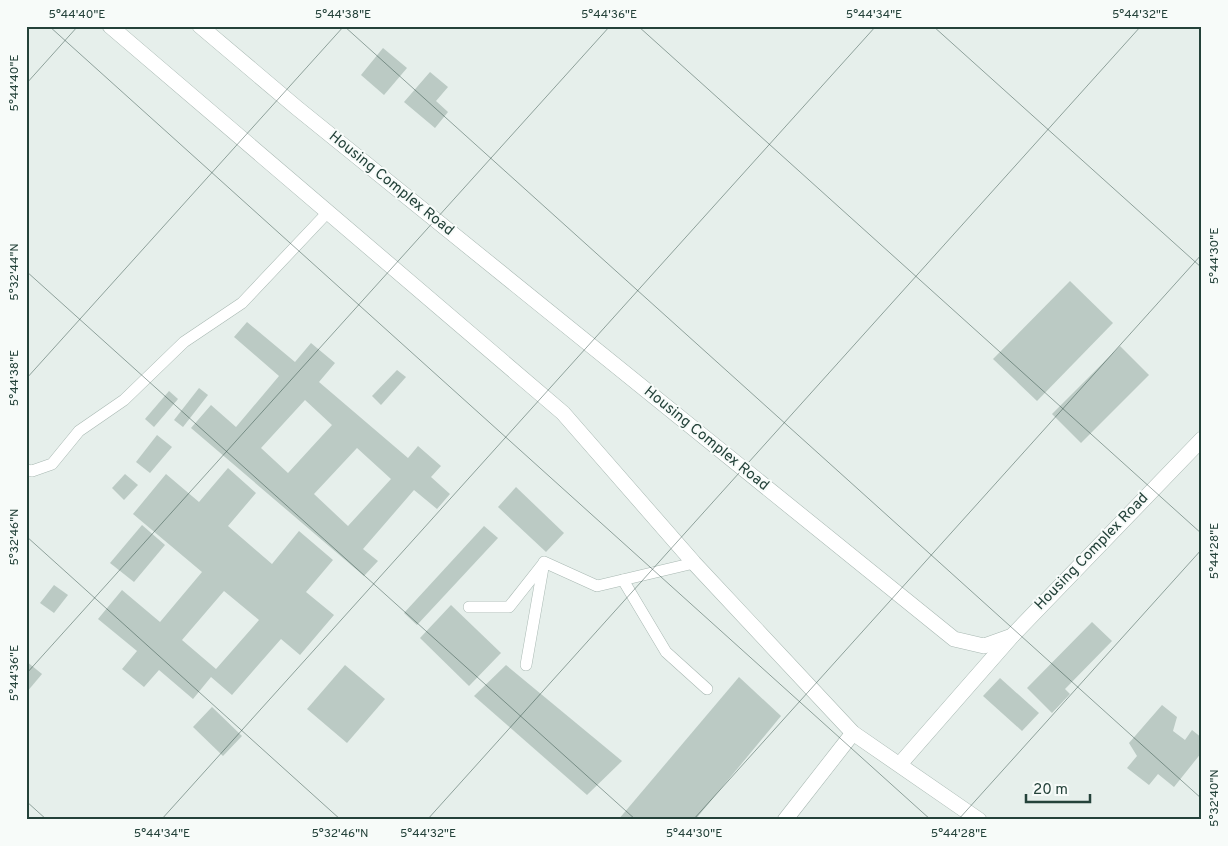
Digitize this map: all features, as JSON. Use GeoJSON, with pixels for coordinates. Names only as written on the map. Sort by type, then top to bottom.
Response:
{"type":"FeatureCollection","features":[{"type":"Feature","properties":{"kind":"street"},"geometry":{"type":"LineString","coordinates":[[110,26],[563,413],[694,563],[853,732],[979,820]]}},
{"type":"Feature","properties":{"kind":"street","name":"Housing Complex Road"},"geometry":{"type":"LineString","coordinates":[[200,26],[297,108],[954,639],[984,646],[1012,636],[1202,439]]}},
{"type":"Feature","properties":{"kind":"street"},"geometry":{"type":"LineString","coordinates":[[900,764],[1012,636]]}},
{"type":"Feature","properties":{"kind":"street"},"geometry":{"type":"LineString","coordinates":[[785,820],[853,732]]}},
{"type":"Feature","properties":{"kind":"lane"},"geometry":{"type":"LineString","coordinates":[[26,470],[32,471],[52,464],[79,431],[124,400],[184,342],[242,303],[328,212]]}},
{"type":"Feature","properties":{"kind":"lane"},"geometry":{"type":"LineString","coordinates":[[544,562],[597,586],[694,563]]}},
{"type":"Feature","properties":{"kind":"lane"},"geometry":{"type":"LineString","coordinates":[[469,607],[509,607],[544,562]]}},
{"type":"Feature","properties":{"kind":"lane"},"geometry":{"type":"LineString","coordinates":[[526,665],[544,562]]}},
{"type":"Feature","properties":{"kind":"lane"},"geometry":{"type":"LineString","coordinates":[[623,580],[666,652],[707,689]]}},
{"type":"Feature","properties":{"kind":"building"},"geometry":{"type":"Polygon","coordinates":[[[383,48],[407,68],[384,95],[361,75],[383,48]]]}},
{"type":"Feature","properties":{"kind":"building"},"geometry":{"type":"Polygon","coordinates":[[[430,72],[448,87],[436,101],[448,112],[435,128],[404,102],[430,72]]]}},
{"type":"Feature","properties":{"kind":"building"},"geometry":{"type":"Polygon","coordinates":[[[1070,281],[1113,323],[1037,401],[993,359],[1070,281]]]}},
{"type":"Feature","properties":{"kind":"building"},"geometry":{"type":"Polygon","coordinates":[[[247,322],[295,362],[311,343],[335,363],[319,382],[408,458],[418,446],[441,466],[431,477],[450,494],[437,509],[414,490],[363,549],[378,561],[364,576],[191,428],[211,405],[236,427],[279,376],[234,337],[247,322]],[[305,400],[261,448],[288,473],[332,425],[305,400]],[[357,448],[314,494],[348,526],[391,479],[357,448]]]}},
{"type":"Feature","properties":{"kind":"building"},"geometry":{"type":"Polygon","coordinates":[[[1120,346],[1149,375],[1081,443],[1052,414],[1120,346]]]}},
{"type":"Feature","properties":{"kind":"building"},"geometry":{"type":"Polygon","coordinates":[[[397,370],[406,377],[381,405],[372,396],[397,370]]]}},
{"type":"Feature","properties":{"kind":"building"},"geometry":{"type":"Polygon","coordinates":[[[199,388],[208,395],[183,427],[174,420],[199,388]]]}},
{"type":"Feature","properties":{"kind":"building"},"geometry":{"type":"Polygon","coordinates":[[[169,391],[178,399],[154,427],[145,419],[169,391]]]}},
{"type":"Feature","properties":{"kind":"building"},"geometry":{"type":"Polygon","coordinates":[[[157,435],[172,447],[150,473],[136,462],[157,435]]]}},
{"type":"Feature","properties":{"kind":"building"},"geometry":{"type":"Polygon","coordinates":[[[228,468],[256,493],[228,526],[272,564],[299,531],[333,560],[306,592],[334,615],[300,655],[281,639],[232,695],[211,677],[193,699],[159,670],[144,687],[122,669],[137,651],[98,619],[122,590],[160,622],[202,572],[133,514],[166,474],[199,502],[228,468]],[[224,591],[182,640],[216,669],[259,620],[224,591]]]}},
{"type":"Feature","properties":{"kind":"building"},"geometry":{"type":"Polygon","coordinates":[[[125,474],[138,485],[124,500],[112,488],[125,474]]]}},
{"type":"Feature","properties":{"kind":"building"},"geometry":{"type":"Polygon","coordinates":[[[516,487],[564,533],[546,552],[498,507],[516,487]]]}},
{"type":"Feature","properties":{"kind":"building"},"geometry":{"type":"Polygon","coordinates":[[[142,525],[165,545],[134,582],[110,563],[142,525]]]}},
{"type":"Feature","properties":{"kind":"building"},"geometry":{"type":"Polygon","coordinates":[[[484,526],[498,538],[417,625],[404,613],[484,526]]]}},
{"type":"Feature","properties":{"kind":"building"},"geometry":{"type":"Polygon","coordinates":[[[54,585],[68,595],[54,613],[40,603],[54,585]]]}},
{"type":"Feature","properties":{"kind":"building"},"geometry":{"type":"Polygon","coordinates":[[[451,605],[501,653],[469,686],[420,638],[451,605]]]}},
{"type":"Feature","properties":{"kind":"building"},"geometry":{"type":"Polygon","coordinates":[[[1092,622],[1112,641],[1065,689],[1070,694],[1052,713],[1027,688],[1092,622]]]}},
{"type":"Feature","properties":{"kind":"building"},"geometry":{"type":"Polygon","coordinates":[[[26,661],[42,674],[26,693],[26,661]]]}},
{"type":"Feature","properties":{"kind":"building"},"geometry":{"type":"Polygon","coordinates":[[[345,665],[385,699],[347,743],[307,709],[345,665]]]}},
{"type":"Feature","properties":{"kind":"building"},"geometry":{"type":"Polygon","coordinates":[[[506,665],[622,761],[587,795],[474,696],[506,665]]]}},
{"type":"Feature","properties":{"kind":"building"},"geometry":{"type":"Polygon","coordinates":[[[739,677],[781,716],[695,820],[618,820],[739,677]]]}},
{"type":"Feature","properties":{"kind":"building"},"geometry":{"type":"Polygon","coordinates":[[[1000,678],[1039,713],[1022,731],[983,696],[1000,678]]]}},
{"type":"Feature","properties":{"kind":"building"},"geometry":{"type":"Polygon","coordinates":[[[1162,705],[1177,717],[1173,731],[1185,740],[1192,730],[1202,738],[1202,752],[1174,787],[1158,774],[1149,785],[1127,768],[1137,756],[1129,743],[1162,705]]]}},
{"type":"Feature","properties":{"kind":"building"},"geometry":{"type":"Polygon","coordinates":[[[212,707],[242,736],[223,756],[193,727],[212,707]]]}}]}
